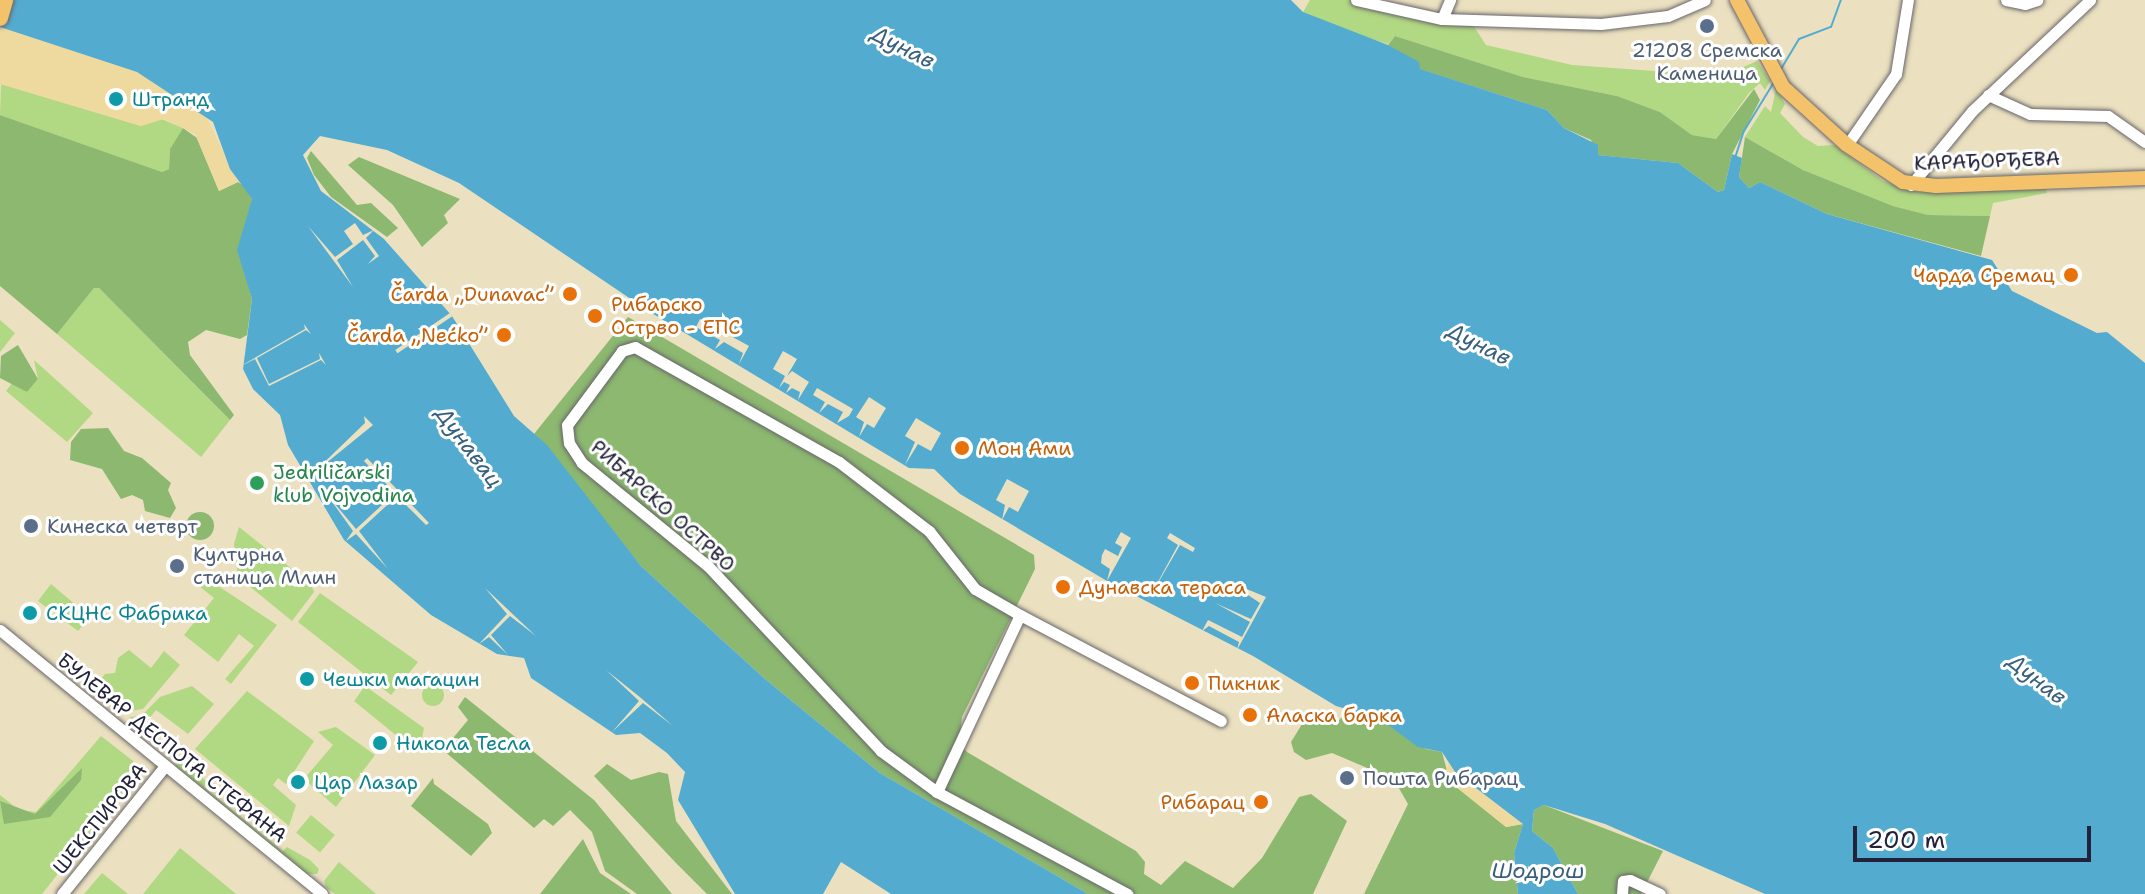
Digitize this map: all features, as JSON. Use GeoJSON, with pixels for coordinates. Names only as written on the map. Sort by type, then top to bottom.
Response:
{"type":"FeatureCollection","features":[{"type":"Feature","properties":{"kind":"highway"},"geometry":{"type":"LineString","coordinates":[[0,18],[5,0]]}},
{"type":"Feature","properties":{"kind":"main road","name":"КАРАЂОРЂЕВА"},"geometry":{"type":"LineString","coordinates":[[1737,0],[1777,79],[1847,145],[1911,185],[2145,178]]}},
{"type":"Feature","properties":{"kind":"street"},"geometry":{"type":"LineString","coordinates":[[1356,0],[1442,19],[1601,24],[1668,16],[1705,0]]}},
{"type":"Feature","properties":{"kind":"street"},"geometry":{"type":"LineString","coordinates":[[1442,19],[1450,0]]}},
{"type":"Feature","properties":{"kind":"street"},"geometry":{"type":"LineString","coordinates":[[1847,145],[1896,74],[1908,0]]}},
{"type":"Feature","properties":{"kind":"street"},"geometry":{"type":"LineString","coordinates":[[2006,0],[2025,4],[2037,0]]}},
{"type":"Feature","properties":{"kind":"street"},"geometry":{"type":"LineString","coordinates":[[1911,185],[1988,95],[2090,0]]}},
{"type":"Feature","properties":{"kind":"street"},"geometry":{"type":"LineString","coordinates":[[1988,95],[2030,114],[2108,116],[2145,142]]}},
{"type":"Feature","properties":{"kind":"street","name":"РИБАРСКО ОСТРВО"},"geometry":{"type":"LineString","coordinates":[[1020,615],[975,589],[929,531],[839,462],[780,425],[687,380],[629,347],[567,425],[569,443],[604,483],[708,566],[881,751],[937,792],[1127,894]]}},
{"type":"Feature","properties":{"kind":"street"},"geometry":{"type":"LineString","coordinates":[[937,792],[1020,615],[1221,721]]}},
{"type":"Feature","properties":{"kind":"street","name":"БУЛЕВАР ДЕСПОТА СТЕФАНА"},"geometry":{"type":"LineString","coordinates":[[0,630],[322,894]]}},
{"type":"Feature","properties":{"kind":"street","name":"ШЕКСПИРОВА"},"geometry":{"type":"LineString","coordinates":[[62,894],[165,766]]}},
{"type":"Feature","properties":{"kind":"street"},"geometry":{"type":"LineString","coordinates":[[1622,894],[1623,881],[1630,880],[1660,894]]}},
{"type":"Feature","properties":{"kind":"green space"},"geometry":{"type":"Polygon","coordinates":[[[1310,0],[1352,0],[1473,25],[1486,45],[1572,65],[1723,76],[1757,61],[1770,81],[1765,90],[1760,83],[1749,93],[1716,139],[1692,135],[1660,112],[1617,96],[1523,77],[1395,36],[1388,44],[1348,32],[1303,12],[1310,0]]]}},
{"type":"Feature","properties":{"kind":"green space"},"geometry":{"type":"Polygon","coordinates":[[[1395,36],[1523,77],[1617,96],[1660,112],[1692,135],[1716,139],[1754,89],[1760,100],[1732,154],[1724,190],[1718,192],[1678,163],[1597,155],[1591,140],[1564,128],[1547,110],[1419,69],[1388,45],[1395,36]]]}},
{"type":"Feature","properties":{"kind":"green space"},"geometry":{"type":"Polygon","coordinates":[[[1,84],[141,126],[159,118],[183,128],[170,149],[169,169],[162,172],[0,115],[1,84]]]}},
{"type":"Feature","properties":{"kind":"green space"},"geometry":{"type":"Polygon","coordinates":[[[1776,89],[1785,104],[1780,113],[1803,137],[1818,146],[1834,145],[1883,181],[1918,192],[2045,186],[2047,193],[1993,203],[1990,216],[1928,215],[1893,206],[1803,170],[1745,137],[1765,106],[1771,112],[1776,89]]]}},
{"type":"Feature","properties":{"kind":"green space"},"geometry":{"type":"Polygon","coordinates":[[[0,115],[162,172],[169,169],[170,149],[183,128],[197,138],[219,191],[238,182],[248,189],[252,199],[243,266],[252,299],[247,335],[240,339],[206,330],[188,342],[190,355],[234,415],[230,420],[99,288],[94,288],[57,334],[0,286],[0,115]]]}},
{"type":"Feature","properties":{"kind":"green space"},"geometry":{"type":"Polygon","coordinates":[[[1745,137],[1803,170],[1893,206],[1928,215],[1990,216],[1981,256],[1827,214],[1760,182],[1749,188],[1739,177],[1745,137]]]}},
{"type":"Feature","properties":{"kind":"green space"},"geometry":{"type":"Polygon","coordinates":[[[311,151],[357,205],[371,203],[398,228],[387,237],[331,197],[314,175],[307,158],[311,151]]]}},
{"type":"Feature","properties":{"kind":"green space"},"geometry":{"type":"Polygon","coordinates":[[[359,157],[460,199],[444,215],[448,223],[422,247],[393,205],[348,165],[359,157]]]}},
{"type":"Feature","properties":{"kind":"green space"},"geometry":{"type":"Polygon","coordinates":[[[94,288],[99,288],[230,420],[201,457],[57,334],[94,288]]]}},
{"type":"Feature","properties":{"kind":"green space"},"geometry":{"type":"Polygon","coordinates":[[[628,317],[1034,555],[1035,569],[962,717],[959,743],[967,752],[1136,851],[1145,862],[1144,874],[1161,885],[1185,861],[1233,888],[1262,858],[1299,797],[1311,794],[1347,821],[1313,894],[1088,894],[880,773],[765,679],[641,566],[534,434],[628,317]]]}},
{"type":"Feature","properties":{"kind":"green space"},"geometry":{"type":"Polygon","coordinates":[[[0,320],[15,333],[0,352],[0,320]]]}},
{"type":"Feature","properties":{"kind":"green space"},"geometry":{"type":"Polygon","coordinates":[[[18,345],[38,379],[27,392],[0,378],[1,356],[18,345]]]}},
{"type":"Feature","properties":{"kind":"green space"},"geometry":{"type":"Polygon","coordinates":[[[34,360],[93,413],[67,442],[6,391],[13,382],[27,392],[38,379],[34,360]]]}},
{"type":"Feature","properties":{"kind":"green space"},"geometry":{"type":"Polygon","coordinates":[[[108,428],[124,451],[142,458],[171,483],[168,490],[176,508],[170,518],[145,511],[143,500],[132,495],[121,499],[102,469],[70,460],[71,442],[81,429],[108,428]]]}},
{"type":"Feature","properties":{"kind":"green space"},"geometry":{"type":"Polygon","coordinates":[[[200,512],[210,516],[214,526],[210,536],[200,540],[190,536],[186,526],[190,516],[200,512]]]}},
{"type":"Feature","properties":{"kind":"green space"},"geometry":{"type":"Polygon","coordinates":[[[239,527],[311,584],[314,592],[292,621],[238,577],[234,544],[239,527]]]}},
{"type":"Feature","properties":{"kind":"green space"},"geometry":{"type":"Polygon","coordinates":[[[203,576],[277,625],[231,684],[225,679],[254,646],[239,634],[218,662],[184,635],[214,598],[199,586],[203,576]]]}},
{"type":"Feature","properties":{"kind":"green space"},"geometry":{"type":"Polygon","coordinates":[[[51,584],[90,617],[78,631],[38,601],[51,584]]]}},
{"type":"Feature","properties":{"kind":"green space"},"geometry":{"type":"Polygon","coordinates":[[[320,593],[418,662],[391,695],[298,622],[320,593]]]}},
{"type":"Feature","properties":{"kind":"green space"},"geometry":{"type":"Polygon","coordinates":[[[129,650],[151,668],[164,651],[180,665],[143,709],[122,712],[94,688],[105,674],[115,673],[118,658],[129,650]]]}},
{"type":"Feature","properties":{"kind":"green space"},"geometry":{"type":"Polygon","coordinates":[[[433,684],[441,687],[444,695],[441,703],[433,706],[425,703],[422,695],[425,687],[433,684]]]}},
{"type":"Feature","properties":{"kind":"green space"},"geometry":{"type":"Polygon","coordinates":[[[192,686],[214,704],[188,734],[156,710],[147,721],[156,729],[151,735],[129,717],[141,716],[160,697],[192,686]]]}},
{"type":"Feature","properties":{"kind":"green space"},"geometry":{"type":"Polygon","coordinates":[[[365,686],[424,728],[422,738],[408,745],[354,701],[365,686]]]}},
{"type":"Feature","properties":{"kind":"green space"},"geometry":{"type":"Polygon","coordinates":[[[247,691],[314,741],[286,784],[278,778],[273,785],[296,805],[289,826],[195,749],[247,691]]]}},
{"type":"Feature","properties":{"kind":"green space"},"geometry":{"type":"Polygon","coordinates":[[[465,697],[594,800],[672,894],[637,894],[605,871],[592,832],[570,810],[553,826],[544,819],[534,828],[443,750],[468,720],[458,707],[465,697]]]}},
{"type":"Feature","properties":{"kind":"green space"},"geometry":{"type":"Polygon","coordinates":[[[1349,710],[1380,719],[1426,749],[1442,752],[1450,782],[1506,827],[1523,824],[1514,853],[1518,894],[1364,894],[1408,804],[1396,783],[1379,773],[1332,753],[1306,760],[1294,752],[1291,742],[1304,721],[1335,724],[1349,710]]]}},
{"type":"Feature","properties":{"kind":"green space"},"geometry":{"type":"Polygon","coordinates":[[[336,727],[375,755],[336,807],[304,779],[333,745],[318,732],[336,727]]]}},
{"type":"Feature","properties":{"kind":"green space"},"geometry":{"type":"Polygon","coordinates":[[[101,736],[133,761],[133,779],[42,894],[0,894],[0,795],[19,810],[36,812],[101,736]]]}},
{"type":"Feature","properties":{"kind":"green space"},"geometry":{"type":"Polygon","coordinates":[[[176,758],[184,759],[207,782],[204,787],[283,851],[287,847],[310,860],[319,869],[317,874],[306,874],[175,769],[176,758]]]}},
{"type":"Feature","properties":{"kind":"green space"},"geometry":{"type":"Polygon","coordinates":[[[607,764],[631,780],[659,772],[668,774],[676,821],[732,894],[707,894],[675,862],[594,776],[607,764]]]}},
{"type":"Feature","properties":{"kind":"green space"},"geometry":{"type":"Polygon","coordinates":[[[82,768],[81,780],[50,817],[4,824],[0,801],[35,814],[82,768]]]}},
{"type":"Feature","properties":{"kind":"green space"},"geometry":{"type":"Polygon","coordinates":[[[433,778],[434,784],[488,824],[492,833],[471,856],[411,806],[433,778]]]}},
{"type":"Feature","properties":{"kind":"green space"},"geometry":{"type":"Polygon","coordinates":[[[1544,805],[1663,851],[1641,894],[1578,894],[1553,848],[1532,831],[1534,810],[1544,805]]]}},
{"type":"Feature","properties":{"kind":"green space"},"geometry":{"type":"Polygon","coordinates":[[[311,815],[335,835],[320,853],[296,833],[311,815]]]}},
{"type":"Feature","properties":{"kind":"green space"},"geometry":{"type":"Polygon","coordinates":[[[583,839],[600,873],[631,894],[540,894],[583,839]]]}},
{"type":"Feature","properties":{"kind":"green space"},"geometry":{"type":"Polygon","coordinates":[[[180,848],[190,856],[236,894],[143,894],[180,848]]]}},
{"type":"Feature","properties":{"kind":"green space"},"geometry":{"type":"Polygon","coordinates":[[[339,862],[376,894],[335,894],[326,887],[324,881],[339,862]]]}},
{"type":"Feature","properties":{"kind":"green space"},"geometry":{"type":"Polygon","coordinates":[[[102,873],[128,894],[84,894],[102,873]]]}},
{"type":"Feature","properties":{"kind":"sand","name":"Штранд"},"geometry":{"type":"Polygon","coordinates":[[[0,27],[137,72],[203,110],[238,182],[219,191],[195,134],[164,119],[141,126],[0,84],[0,27]]]}},
{"type":"Feature","properties":{"kind":"sand"},"geometry":{"type":"Polygon","coordinates":[[[1449,763],[1455,772],[1523,824],[1506,827],[1450,782],[1445,772],[1449,763]]]}},
{"type":"Feature","properties":{"kind":"water"},"geometry":{"type":"Polygon","coordinates":[[[0,0],[1291,0],[1303,12],[1388,45],[1419,62],[1420,69],[1547,110],[1564,128],[1598,145],[1598,155],[1678,163],[1718,192],[1724,190],[1732,154],[1742,158],[1739,177],[1749,188],[1760,182],[1827,214],[1992,260],[2012,291],[2097,333],[2107,332],[2145,363],[2145,894],[1765,894],[1605,824],[1544,805],[1534,810],[1532,831],[1553,848],[1578,894],[1518,894],[1514,853],[1523,824],[1455,772],[1442,752],[1418,747],[1380,719],[1336,706],[1253,656],[1107,581],[960,494],[934,469],[909,468],[650,312],[459,183],[387,150],[320,136],[303,155],[321,191],[384,239],[452,316],[514,416],[547,445],[641,566],[765,679],[880,773],[1088,894],[891,894],[841,862],[823,894],[735,894],[678,800],[685,772],[667,753],[640,733],[616,735],[531,678],[524,658],[497,654],[431,615],[344,540],[288,445],[280,415],[253,389],[243,369],[252,299],[237,250],[252,199],[230,169],[213,122],[137,72],[0,27],[0,0]]]}},
{"type":"Feature","properties":{"kind":"pier"},"geometry":{"type":"Polygon","coordinates":[[[355,223],[363,235],[374,230],[366,238],[379,256],[368,264],[375,256],[363,240],[337,260],[353,287],[308,226],[335,257],[353,244],[344,231],[355,223]]]}},
{"type":"Feature","properties":{"kind":"pier"},"geometry":{"type":"Polygon","coordinates":[[[450,313],[452,316],[398,353],[395,350],[450,313]]]}},
{"type":"Feature","properties":{"kind":"pier"},"geometry":{"type":"Polygon","coordinates":[[[700,319],[749,346],[739,364],[743,353],[724,342],[715,349],[720,340],[696,327],[700,319]]]}},
{"type":"Feature","properties":{"kind":"pier"},"geometry":{"type":"Polygon","coordinates":[[[304,324],[311,334],[306,330],[257,358],[269,384],[320,359],[319,353],[326,365],[321,360],[269,386],[255,359],[239,367],[305,329],[304,324]]]}},
{"type":"Feature","properties":{"kind":"pier"},"geometry":{"type":"Polygon","coordinates":[[[783,351],[797,359],[787,376],[792,371],[809,382],[798,400],[800,392],[792,388],[786,393],[790,385],[784,382],[779,388],[785,376],[773,369],[783,351]]]}},
{"type":"Feature","properties":{"kind":"pier"},"geometry":{"type":"Polygon","coordinates":[[[817,388],[853,409],[849,416],[837,423],[843,412],[828,404],[819,413],[825,402],[813,395],[817,388]]]}},
{"type":"Feature","properties":{"kind":"pier"},"geometry":{"type":"Polygon","coordinates":[[[869,397],[886,408],[874,428],[867,424],[859,437],[864,422],[856,417],[869,397]]]}},
{"type":"Feature","properties":{"kind":"pier"},"geometry":{"type":"Polygon","coordinates":[[[364,416],[373,425],[309,477],[365,423],[364,416]]]}},
{"type":"Feature","properties":{"kind":"pier"},"geometry":{"type":"Polygon","coordinates":[[[916,418],[941,433],[931,451],[918,444],[905,465],[915,442],[905,436],[916,418]]]}},
{"type":"Feature","properties":{"kind":"pier"},"geometry":{"type":"Polygon","coordinates":[[[367,458],[429,523],[426,525],[397,496],[359,531],[388,569],[356,534],[346,541],[353,531],[325,492],[356,529],[395,493],[364,461],[367,458]]]}},
{"type":"Feature","properties":{"kind":"pier"},"geometry":{"type":"Polygon","coordinates":[[[1007,479],[1029,491],[1018,512],[1009,507],[1002,520],[1005,505],[996,500],[1007,479]]]}},
{"type":"Feature","properties":{"kind":"pier"},"geometry":{"type":"Polygon","coordinates":[[[1121,532],[1131,538],[1107,581],[1110,569],[1101,563],[1102,555],[1105,549],[1118,556],[1122,547],[1115,543],[1121,532]]]}},
{"type":"Feature","properties":{"kind":"pier"},"geometry":{"type":"Polygon","coordinates":[[[1170,533],[1195,548],[1193,552],[1180,545],[1147,602],[1178,545],[1167,538],[1170,533]]]}},
{"type":"Feature","properties":{"kind":"pier"},"geometry":{"type":"Polygon","coordinates":[[[1227,581],[1266,597],[1237,650],[1239,642],[1209,626],[1202,631],[1208,620],[1242,637],[1250,622],[1215,603],[1251,619],[1260,603],[1227,581]]]}},
{"type":"Feature","properties":{"kind":"pier"},"geometry":{"type":"Polygon","coordinates":[[[485,588],[536,636],[510,616],[491,635],[508,655],[489,637],[479,644],[507,614],[485,588]]]}},
{"type":"Feature","properties":{"kind":"pier"},"geometry":{"type":"Polygon","coordinates":[[[606,670],[673,726],[643,703],[612,732],[639,701],[606,670]]]}},
{"type":"Feature","properties":{"kind":"waterway"},"geometry":{"type":"LineString","coordinates":[[1781,69],[1799,39],[1831,27],[1841,0]]}},
{"type":"Feature","properties":{"kind":"waterway"},"geometry":{"type":"LineString","coordinates":[[1735,158],[1744,131],[1774,82]]}},
{"type":"Feature","properties":{"kind":"place","name":"21208 Сремска Каменица"},"geometry":{"type":"Point","coordinates":[1707,26]}},
{"type":"Feature","properties":{"kind":"place","name":"Штранд"},"geometry":{"type":"Point","coordinates":[116,99]}},
{"type":"Feature","properties":{"kind":"place","name":"Чарда Сремац"},"geometry":{"type":"Point","coordinates":[2071,275]}},
{"type":"Feature","properties":{"kind":"place","name":"Čarda „Dunavac”"},"geometry":{"type":"Point","coordinates":[570,294]}},
{"type":"Feature","properties":{"kind":"place","name":"Рибарско Острво - ЕПС"},"geometry":{"type":"Point","coordinates":[595,316]}},
{"type":"Feature","properties":{"kind":"place","name":"Čarda „Nećko”"},"geometry":{"type":"Point","coordinates":[504,335]}},
{"type":"Feature","properties":{"kind":"place","name":"Мон Ами"},"geometry":{"type":"Point","coordinates":[962,448]}},
{"type":"Feature","properties":{"kind":"place","name":"Jedriličarski klub Vojvodina"},"geometry":{"type":"Point","coordinates":[257,483]}},
{"type":"Feature","properties":{"kind":"place","name":"Кинеска четврт"},"geometry":{"type":"Point","coordinates":[31,526]}},
{"type":"Feature","properties":{"kind":"place","name":"Културна станица Млин"},"geometry":{"type":"Point","coordinates":[177,566]}},
{"type":"Feature","properties":{"kind":"place","name":"Дунавска тераса"},"geometry":{"type":"Point","coordinates":[1063,587]}},
{"type":"Feature","properties":{"kind":"place","name":"СКЦНС Фабрика"},"geometry":{"type":"Point","coordinates":[30,613]}},
{"type":"Feature","properties":{"kind":"place","name":"Чешки магацин"},"geometry":{"type":"Point","coordinates":[307,679]}},
{"type":"Feature","properties":{"kind":"place","name":"Пикник"},"geometry":{"type":"Point","coordinates":[1192,683]}},
{"type":"Feature","properties":{"kind":"place","name":"Аласка барка"},"geometry":{"type":"Point","coordinates":[1250,715]}},
{"type":"Feature","properties":{"kind":"place","name":"Никола Тесла"},"geometry":{"type":"Point","coordinates":[380,743]}},
{"type":"Feature","properties":{"kind":"place","name":"Пошта Рибарац"},"geometry":{"type":"Point","coordinates":[1347,778]}},
{"type":"Feature","properties":{"kind":"place","name":"Цар Лазар"},"geometry":{"type":"Point","coordinates":[298,782]}},
{"type":"Feature","properties":{"kind":"place","name":"Рибарац"},"geometry":{"type":"Point","coordinates":[1261,802]}},
{"type":"Feature","properties":{"kind":"water label","name":"Дунав"},"geometry":{"type":"Point","coordinates":[903,47]}},
{"type":"Feature","properties":{"kind":"water label","name":"Дунав"},"geometry":{"type":"Point","coordinates":[1479,344]}},
{"type":"Feature","properties":{"kind":"water label","name":"Дунавац"},"geometry":{"type":"Point","coordinates":[469,447]}},
{"type":"Feature","properties":{"kind":"water label","name":"Дунав"},"geometry":{"type":"Point","coordinates":[2037,679]}},
{"type":"Feature","properties":{"kind":"water label","name":"Шодрош"},"geometry":{"type":"Point","coordinates":[1538,871]}}]}
